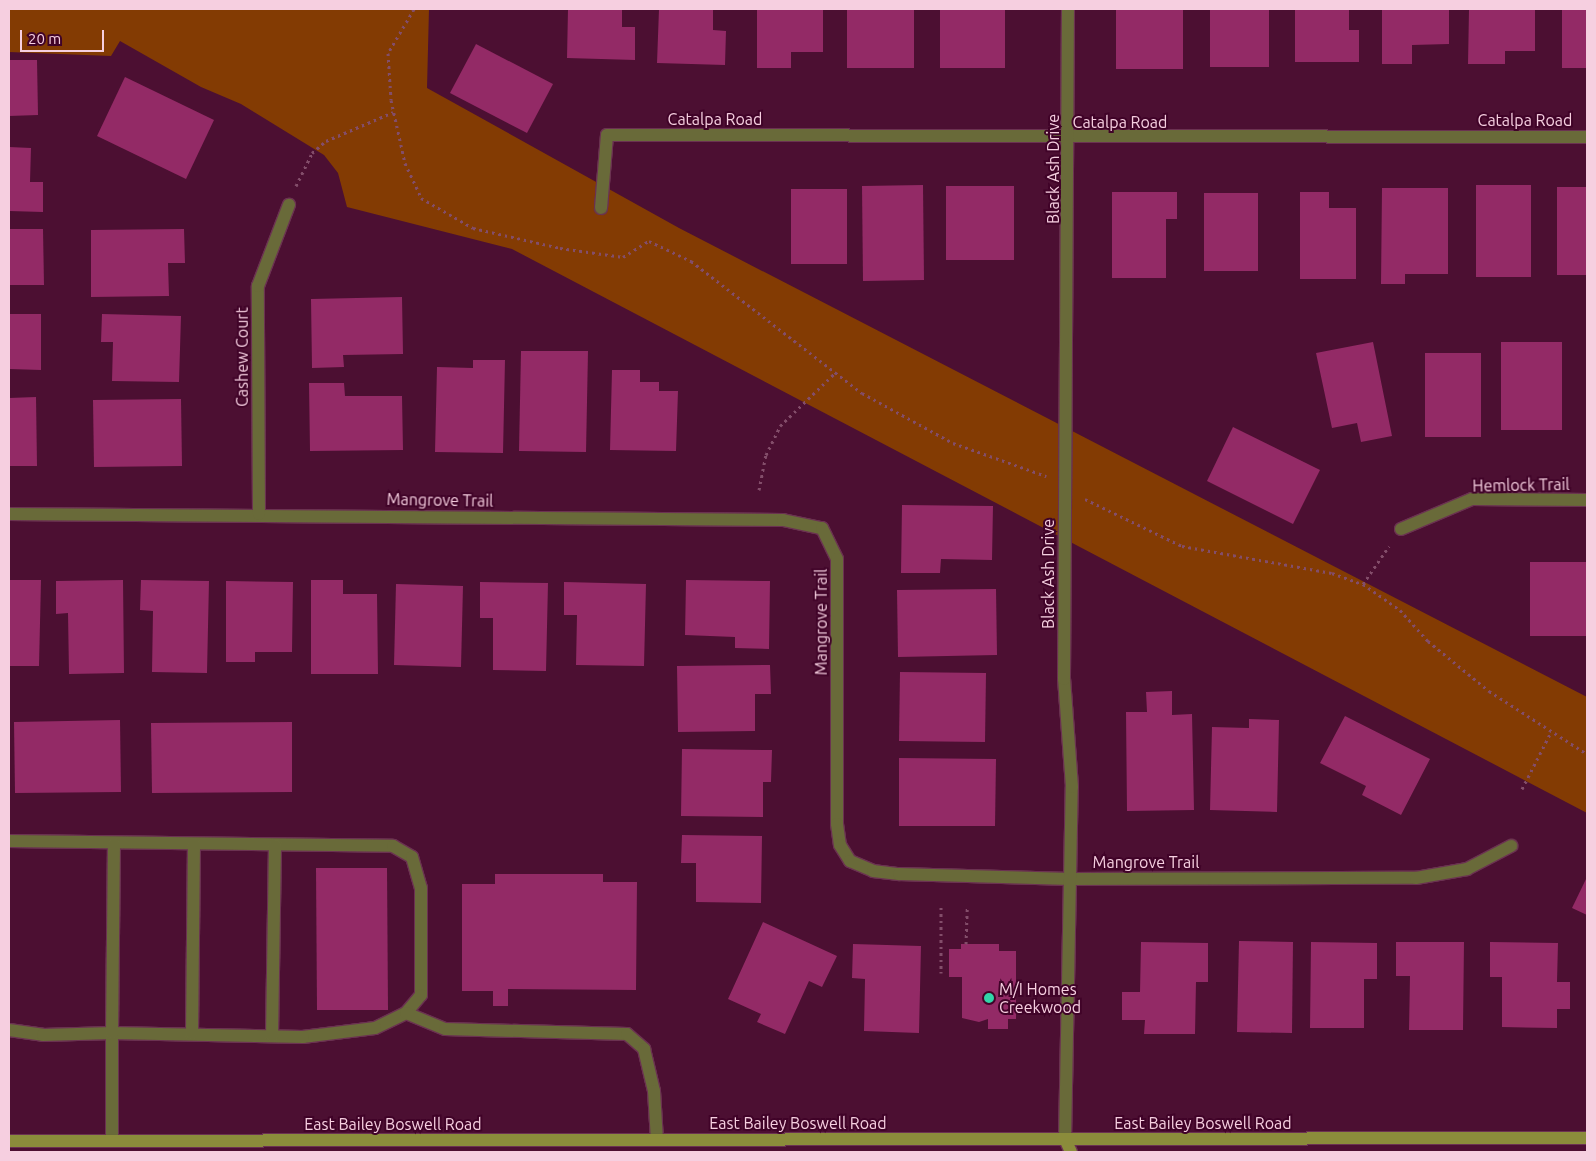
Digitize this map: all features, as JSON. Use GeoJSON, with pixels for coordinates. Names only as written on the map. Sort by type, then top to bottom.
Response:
{"type":"FeatureCollection","features":[{"type":"Feature","properties":{"kind":"main road","name":"East Bailey Boswell Road"},"geometry":{"type":"LineString","coordinates":[[9,1141],[112,1147],[657,1146],[1065,1139],[1587,1138]]}},
{"type":"Feature","properties":{"kind":"main road"},"geometry":{"type":"LineString","coordinates":[[1060,1152],[1065,1139]]}},
{"type":"Feature","properties":{"kind":"main road"},"geometry":{"type":"LineString","coordinates":[[1065,1139],[1071,1152]]}},
{"type":"Feature","properties":{"kind":"street","name":"Black Ash Drive"},"geometry":{"type":"LineString","coordinates":[[1065,1139],[1070,879],[1065,492],[1070,138],[1068,9]]}},
{"type":"Feature","properties":{"kind":"street","name":"Catalpa Road"},"geometry":{"type":"LineString","coordinates":[[601,208],[607,135],[1070,138],[1587,137]]}},
{"type":"Feature","properties":{"kind":"street","name":"Cashew Court"},"geometry":{"type":"LineString","coordinates":[[259,514],[258,286],[288,205]]}},
{"type":"Feature","properties":{"kind":"street","name":"Hemlock Trail"},"geometry":{"type":"LineString","coordinates":[[1401,529],[1472,499],[1587,500]]}},
{"type":"Feature","properties":{"kind":"street","name":"Mangrove Trail"},"geometry":{"type":"LineString","coordinates":[[9,514],[259,514],[783,520],[822,528],[837,559],[837,824],[840,845],[850,861],[873,871],[899,874],[1070,879],[1416,878],[1467,869],[1511,846]]}},
{"type":"Feature","properties":{"kind":"street"},"geometry":{"type":"LineString","coordinates":[[9,841],[114,844],[393,846],[412,857],[420,888],[420,995],[406,1013],[375,1028],[272,1036],[112,1033],[43,1035],[9,1030]]}},
{"type":"Feature","properties":{"kind":"street"},"geometry":{"type":"LineString","coordinates":[[112,1147],[114,844]]}},
{"type":"Feature","properties":{"kind":"street"},"geometry":{"type":"LineString","coordinates":[[192,1034],[194,844]]}},
{"type":"Feature","properties":{"kind":"street"},"geometry":{"type":"LineString","coordinates":[[272,1036],[275,845]]}},
{"type":"Feature","properties":{"kind":"street"},"geometry":{"type":"LineString","coordinates":[[406,1013],[445,1029],[627,1034],[644,1049],[654,1090],[657,1146]]}},
{"type":"Feature","properties":{"kind":"path"},"geometry":{"type":"LineString","coordinates":[[414,9],[388,53],[393,112],[405,163],[420,198],[473,228],[560,248],[623,257],[649,241],[691,261],[862,393],[937,434],[1051,478],[1065,492],[1107,507],[1182,546],[1332,572],[1363,584],[1400,610],[1428,641],[1489,691],[1550,734],[1587,754]]}},
{"type":"Feature","properties":{"kind":"path"},"geometry":{"type":"LineString","coordinates":[[304,168],[326,140],[393,112]]}},
{"type":"Feature","properties":{"kind":"path"},"geometry":{"type":"LineString","coordinates":[[759,490],[766,455],[780,426],[836,372]]}},
{"type":"Feature","properties":{"kind":"path"},"geometry":{"type":"LineString","coordinates":[[1363,584],[1401,529]]}},
{"type":"Feature","properties":{"kind":"path"},"geometry":{"type":"LineString","coordinates":[[1522,789],[1550,734]]}},
{"type":"Feature","properties":{"kind":"path"},"geometry":{"type":"LineString","coordinates":[[941,907],[941,973]]}},
{"type":"Feature","properties":{"kind":"path"},"geometry":{"type":"LineString","coordinates":[[966,944],[967,908]]}},
{"type":"Feature","properties":{"kind":"shaded area"},"geometry":{"type":"Polygon","coordinates":[[[9,9],[429,9],[427,88],[679,228],[1587,697],[1587,813],[512,249],[347,207],[338,173],[324,155],[241,104],[201,87],[120,41],[111,56],[9,52],[9,9]]]}},
{"type":"Feature","properties":{"kind":"building"},"geometry":{"type":"Polygon","coordinates":[[[568,9],[622,9],[622,27],[635,27],[635,60],[567,58],[568,9]]]}},
{"type":"Feature","properties":{"kind":"building"},"geometry":{"type":"Polygon","coordinates":[[[659,9],[713,9],[713,30],[726,31],[725,65],[657,63],[659,9]]]}},
{"type":"Feature","properties":{"kind":"building"},"geometry":{"type":"Polygon","coordinates":[[[757,9],[823,9],[823,52],[791,52],[791,68],[757,68],[757,9]]]}},
{"type":"Feature","properties":{"kind":"building"},"geometry":{"type":"Polygon","coordinates":[[[847,9],[914,9],[914,68],[847,68],[847,9]]]}},
{"type":"Feature","properties":{"kind":"building"},"geometry":{"type":"Polygon","coordinates":[[[940,9],[1005,9],[1005,68],[940,68],[940,9]]]}},
{"type":"Feature","properties":{"kind":"building"},"geometry":{"type":"Polygon","coordinates":[[[1116,9],[1183,9],[1183,69],[1116,69],[1116,9]]]}},
{"type":"Feature","properties":{"kind":"building"},"geometry":{"type":"Polygon","coordinates":[[[1210,9],[1269,9],[1269,67],[1210,67],[1210,9]]]}},
{"type":"Feature","properties":{"kind":"building"},"geometry":{"type":"Polygon","coordinates":[[[1295,9],[1349,9],[1349,30],[1359,30],[1359,62],[1295,62],[1295,9]]]}},
{"type":"Feature","properties":{"kind":"building"},"geometry":{"type":"Polygon","coordinates":[[[1382,9],[1449,9],[1449,44],[1412,45],[1412,64],[1382,64],[1382,9]]]}},
{"type":"Feature","properties":{"kind":"building"},"geometry":{"type":"Polygon","coordinates":[[[1469,9],[1535,9],[1535,51],[1505,51],[1505,64],[1468,64],[1469,9]]]}},
{"type":"Feature","properties":{"kind":"building"},"geometry":{"type":"Polygon","coordinates":[[[1562,9],[1587,9],[1587,68],[1562,68],[1562,9]]]}},
{"type":"Feature","properties":{"kind":"building"},"geometry":{"type":"Polygon","coordinates":[[[476,44],[553,84],[527,133],[450,93],[476,44]]]}},
{"type":"Feature","properties":{"kind":"building"},"geometry":{"type":"Polygon","coordinates":[[[9,60],[37,60],[38,115],[9,116],[9,60]]]}},
{"type":"Feature","properties":{"kind":"building"},"geometry":{"type":"Polygon","coordinates":[[[125,77],[214,120],[186,179],[97,136],[125,77]]]}},
{"type":"Feature","properties":{"kind":"building"},"geometry":{"type":"Polygon","coordinates":[[[9,147],[31,148],[30,182],[43,182],[43,212],[9,211],[9,147]]]}},
{"type":"Feature","properties":{"kind":"building"},"geometry":{"type":"Polygon","coordinates":[[[923,185],[924,280],[863,281],[862,186],[923,185]]]}},
{"type":"Feature","properties":{"kind":"building"},"geometry":{"type":"Polygon","coordinates":[[[1476,185],[1531,185],[1531,277],[1476,277],[1476,185]]]}},
{"type":"Feature","properties":{"kind":"building"},"geometry":{"type":"Polygon","coordinates":[[[946,186],[1014,186],[1014,260],[946,260],[946,186]]]}},
{"type":"Feature","properties":{"kind":"building"},"geometry":{"type":"Polygon","coordinates":[[[1557,187],[1586,187],[1587,275],[1557,275],[1557,187]]]}},
{"type":"Feature","properties":{"kind":"building"},"geometry":{"type":"Polygon","coordinates":[[[1382,188],[1448,188],[1448,274],[1405,274],[1405,284],[1381,284],[1382,188]]]}},
{"type":"Feature","properties":{"kind":"building"},"geometry":{"type":"Polygon","coordinates":[[[791,189],[847,189],[847,264],[791,264],[791,189]]]}},
{"type":"Feature","properties":{"kind":"building"},"geometry":{"type":"Polygon","coordinates":[[[1112,192],[1177,192],[1177,219],[1166,219],[1166,278],[1112,278],[1112,192]]]}},
{"type":"Feature","properties":{"kind":"building"},"geometry":{"type":"Polygon","coordinates":[[[1300,192],[1329,192],[1329,208],[1356,208],[1356,279],[1300,279],[1300,192]]]}},
{"type":"Feature","properties":{"kind":"building"},"geometry":{"type":"Polygon","coordinates":[[[1204,193],[1258,193],[1258,271],[1204,271],[1204,193]]]}},
{"type":"Feature","properties":{"kind":"building"},"geometry":{"type":"Polygon","coordinates":[[[9,229],[43,229],[44,285],[9,285],[9,229]]]}},
{"type":"Feature","properties":{"kind":"building"},"geometry":{"type":"Polygon","coordinates":[[[184,229],[185,263],[168,263],[169,296],[91,297],[91,230],[184,229]]]}},
{"type":"Feature","properties":{"kind":"building"},"geometry":{"type":"Polygon","coordinates":[[[402,297],[403,354],[343,355],[344,367],[312,368],[311,299],[402,297]]]}},
{"type":"Feature","properties":{"kind":"building"},"geometry":{"type":"Polygon","coordinates":[[[9,314],[41,314],[41,370],[9,369],[9,314]]]}},
{"type":"Feature","properties":{"kind":"building"},"geometry":{"type":"Polygon","coordinates":[[[102,314],[181,316],[179,382],[112,381],[113,342],[101,342],[102,314]]]}},
{"type":"Feature","properties":{"kind":"building"},"geometry":{"type":"Polygon","coordinates":[[[1373,342],[1392,436],[1361,442],[1357,423],[1332,428],[1316,353],[1373,342]]]}},
{"type":"Feature","properties":{"kind":"building"},"geometry":{"type":"Polygon","coordinates":[[[1501,342],[1562,342],[1562,430],[1501,430],[1501,342]]]}},
{"type":"Feature","properties":{"kind":"building"},"geometry":{"type":"Polygon","coordinates":[[[521,351],[588,351],[586,452],[519,451],[521,351]]]}},
{"type":"Feature","properties":{"kind":"building"},"geometry":{"type":"Polygon","coordinates":[[[1425,353],[1481,353],[1481,437],[1425,437],[1425,353]]]}},
{"type":"Feature","properties":{"kind":"building"},"geometry":{"type":"Polygon","coordinates":[[[473,360],[505,360],[503,453],[435,452],[437,367],[473,368],[473,360]]]}},
{"type":"Feature","properties":{"kind":"building"},"geometry":{"type":"Polygon","coordinates":[[[612,370],[640,370],[640,382],[659,382],[659,391],[678,391],[676,451],[610,450],[612,370]]]}},
{"type":"Feature","properties":{"kind":"building"},"geometry":{"type":"Polygon","coordinates":[[[309,383],[344,383],[345,396],[402,396],[403,450],[310,451],[309,383]]]}},
{"type":"Feature","properties":{"kind":"building"},"geometry":{"type":"Polygon","coordinates":[[[36,397],[37,466],[9,466],[9,398],[36,397]]]}},
{"type":"Feature","properties":{"kind":"building"},"geometry":{"type":"Polygon","coordinates":[[[181,399],[182,466],[94,467],[93,400],[181,399]]]}},
{"type":"Feature","properties":{"kind":"building"},"geometry":{"type":"Polygon","coordinates":[[[1233,427],[1320,470],[1293,524],[1207,481],[1233,427]]]}},
{"type":"Feature","properties":{"kind":"building"},"geometry":{"type":"Polygon","coordinates":[[[902,505],[993,506],[992,560],[941,559],[940,573],[901,573],[902,505]]]}},
{"type":"Feature","properties":{"kind":"building"},"geometry":{"type":"Polygon","coordinates":[[[1530,562],[1587,562],[1587,636],[1530,636],[1530,562]]]}},
{"type":"Feature","properties":{"kind":"building"},"geometry":{"type":"Polygon","coordinates":[[[9,580],[41,580],[39,666],[9,666],[9,580]]]}},
{"type":"Feature","properties":{"kind":"building"},"geometry":{"type":"Polygon","coordinates":[[[123,580],[124,673],[69,674],[68,613],[56,614],[56,581],[123,580]]]}},
{"type":"Feature","properties":{"kind":"building"},"geometry":{"type":"Polygon","coordinates":[[[141,580],[209,581],[207,673],[152,672],[153,611],[140,610],[141,580]]]}},
{"type":"Feature","properties":{"kind":"building"},"geometry":{"type":"Polygon","coordinates":[[[311,580],[343,580],[343,594],[377,594],[378,674],[311,674],[311,580]]]}},
{"type":"Feature","properties":{"kind":"building"},"geometry":{"type":"Polygon","coordinates":[[[686,580],[770,581],[769,649],[735,648],[735,637],[685,635],[686,580]]]}},
{"type":"Feature","properties":{"kind":"building"},"geometry":{"type":"Polygon","coordinates":[[[226,581],[293,582],[292,652],[255,652],[255,662],[226,662],[226,581]]]}},
{"type":"Feature","properties":{"kind":"building"},"geometry":{"type":"Polygon","coordinates":[[[480,582],[548,583],[546,671],[493,670],[493,618],[480,618],[480,582]]]}},
{"type":"Feature","properties":{"kind":"building"},"geometry":{"type":"Polygon","coordinates":[[[564,582],[646,584],[644,666],[576,665],[577,615],[564,615],[564,582]]]}},
{"type":"Feature","properties":{"kind":"building"},"geometry":{"type":"Polygon","coordinates":[[[396,584],[463,586],[461,667],[394,665],[396,584]]]}},
{"type":"Feature","properties":{"kind":"building"},"geometry":{"type":"Polygon","coordinates":[[[996,589],[997,655],[898,657],[897,590],[996,589]]]}},
{"type":"Feature","properties":{"kind":"building"},"geometry":{"type":"Polygon","coordinates":[[[770,665],[771,694],[755,694],[755,731],[678,732],[677,666],[770,665]]]}},
{"type":"Feature","properties":{"kind":"building"},"geometry":{"type":"Polygon","coordinates":[[[900,672],[986,673],[985,742],[899,741],[900,672]]]}},
{"type":"Feature","properties":{"kind":"building"},"geometry":{"type":"Polygon","coordinates":[[[1172,691],[1172,715],[1192,714],[1194,810],[1127,811],[1126,712],[1147,712],[1146,692],[1172,691]]]}},
{"type":"Feature","properties":{"kind":"building"},"geometry":{"type":"Polygon","coordinates":[[[1345,716],[1430,759],[1401,815],[1362,795],[1366,786],[1320,763],[1345,716]]]}},
{"type":"Feature","properties":{"kind":"building"},"geometry":{"type":"Polygon","coordinates":[[[1249,719],[1279,720],[1277,812],[1210,810],[1212,727],[1249,728],[1249,719]]]}},
{"type":"Feature","properties":{"kind":"building"},"geometry":{"type":"Polygon","coordinates":[[[120,720],[121,792],[15,793],[14,722],[120,720]]]}},
{"type":"Feature","properties":{"kind":"building"},"geometry":{"type":"Polygon","coordinates":[[[292,722],[292,792],[152,793],[151,723],[292,722]]]}},
{"type":"Feature","properties":{"kind":"building"},"geometry":{"type":"Polygon","coordinates":[[[682,749],[772,750],[771,782],[763,782],[763,817],[681,816],[682,749]]]}},
{"type":"Feature","properties":{"kind":"building"},"geometry":{"type":"Polygon","coordinates":[[[899,758],[996,759],[995,826],[899,826],[899,758]]]}},
{"type":"Feature","properties":{"kind":"building"},"geometry":{"type":"Polygon","coordinates":[[[682,835],[762,836],[761,903],[696,902],[696,863],[681,863],[682,835]]]}},
{"type":"Feature","properties":{"kind":"building"},"geometry":{"type":"Polygon","coordinates":[[[316,868],[387,868],[388,1010],[317,1010],[316,868]]]}},
{"type":"Feature","properties":{"kind":"building"},"geometry":{"type":"Polygon","coordinates":[[[495,874],[603,874],[603,882],[637,882],[636,990],[508,989],[508,1006],[493,1006],[493,991],[462,991],[462,884],[495,884],[495,874]]]}},
{"type":"Feature","properties":{"kind":"building"},"geometry":{"type":"Polygon","coordinates":[[[1587,877],[1587,915],[1572,908],[1587,877]]]}},
{"type":"Feature","properties":{"kind":"building"},"geometry":{"type":"Polygon","coordinates":[[[763,922],[837,956],[822,987],[809,981],[785,1034],[757,1022],[761,1014],[728,999],[763,922]]]}},
{"type":"Feature","properties":{"kind":"building"},"geometry":{"type":"Polygon","coordinates":[[[1239,941],[1293,942],[1292,1033],[1237,1032],[1239,941]]]}},
{"type":"Feature","properties":{"kind":"building"},"geometry":{"type":"Polygon","coordinates":[[[1141,942],[1208,943],[1208,982],[1196,982],[1195,1034],[1144,1034],[1145,1020],[1122,1020],[1122,992],[1140,992],[1141,942]]]}},
{"type":"Feature","properties":{"kind":"building"},"geometry":{"type":"Polygon","coordinates":[[[1311,942],[1377,943],[1377,979],[1364,979],[1364,1028],[1310,1028],[1311,942]]]}},
{"type":"Feature","properties":{"kind":"building"},"geometry":{"type":"Polygon","coordinates":[[[1396,942],[1464,942],[1463,1030],[1409,1030],[1410,976],[1396,976],[1396,942]]]}},
{"type":"Feature","properties":{"kind":"building"},"geometry":{"type":"Polygon","coordinates":[[[1490,942],[1558,943],[1557,982],[1570,982],[1570,1009],[1557,1009],[1557,1028],[1502,1027],[1502,977],[1490,977],[1490,942]]]}},
{"type":"Feature","properties":{"kind":"building"},"geometry":{"type":"Polygon","coordinates":[[[853,944],[921,946],[919,1033],[864,1031],[865,979],[852,978],[853,944]]]}},
{"type":"Feature","properties":{"kind":"building","name":"M/I Homes Creekwood"},"geometry":{"type":"Polygon","coordinates":[[[961,944],[999,944],[999,951],[1016,951],[1016,1019],[1008,1019],[1008,1029],[988,1029],[988,1019],[979,1022],[962,1018],[962,977],[949,977],[949,949],[961,949],[961,944]]]}},
{"type":"Feature","properties":{"kind":"place","name":"M/I Homes Creekwood"},"geometry":{"type":"Point","coordinates":[989,998]}}]}
